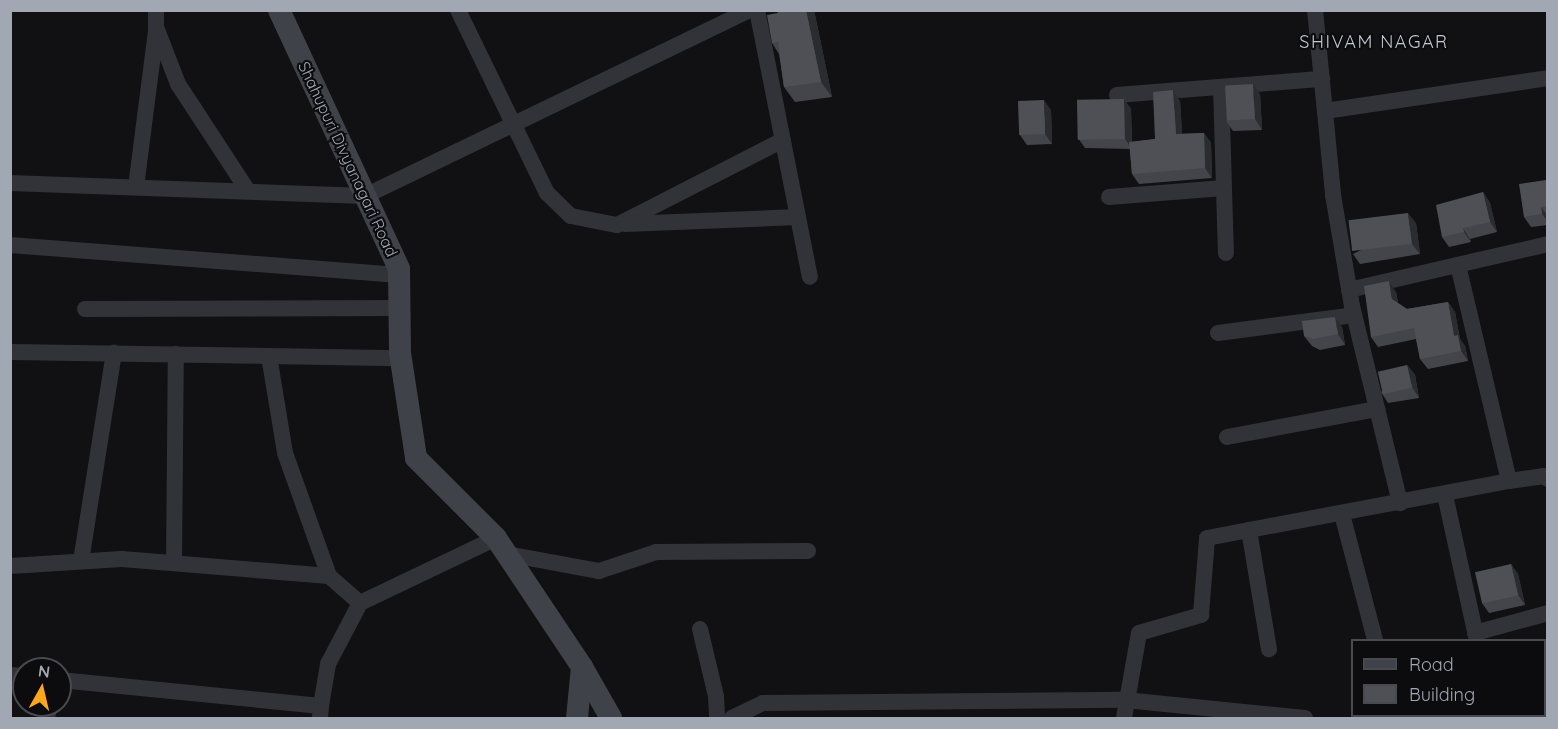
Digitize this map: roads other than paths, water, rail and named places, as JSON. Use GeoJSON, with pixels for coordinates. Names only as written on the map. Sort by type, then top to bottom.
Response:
{"type":"FeatureCollection","features":[{"type":"Feature","properties":{"kind":"main road","name":"Shahupuri Divyanagari Road"},"geometry":{"type":"LineString","coordinates":[[279,10],[399,275],[401,358],[416,458],[501,546],[582,667],[611,718]]}},
{"type":"Feature","properties":{"kind":"main road"},"geometry":{"type":"LineString","coordinates":[[577,718],[582,667]]}},
{"type":"Feature","properties":{"kind":"street"},"geometry":{"type":"LineString","coordinates":[[10,183],[365,196],[749,10]]}},
{"type":"Feature","properties":{"kind":"street"},"geometry":{"type":"LineString","coordinates":[[757,10],[810,277]]}},
{"type":"Feature","properties":{"kind":"street"},"geometry":{"type":"LineString","coordinates":[[1315,10],[1333,195],[1349,290],[1400,503]]}},
{"type":"Feature","properties":{"kind":"street"},"geometry":{"type":"LineString","coordinates":[[461,11],[547,193],[557,206],[594,223],[618,225],[798,217]]}},
{"type":"Feature","properties":{"kind":"street"},"geometry":{"type":"LineString","coordinates":[[156,19],[178,84],[248,191]]}},
{"type":"Feature","properties":{"kind":"street"},"geometry":{"type":"LineString","coordinates":[[136,187],[156,19]]}},
{"type":"Feature","properties":{"kind":"street"},"geometry":{"type":"LineString","coordinates":[[1325,111],[1548,78]]}},
{"type":"Feature","properties":{"kind":"street"},"geometry":{"type":"LineString","coordinates":[[1117,95],[1322,79]]}},
{"type":"Feature","properties":{"kind":"street"},"geometry":{"type":"LineString","coordinates":[[1221,87],[1226,253]]}},
{"type":"Feature","properties":{"kind":"street"},"geometry":{"type":"LineString","coordinates":[[618,225],[783,140]]}},
{"type":"Feature","properties":{"kind":"street"},"geometry":{"type":"LineString","coordinates":[[1109,197],[1224,189]]}},
{"type":"Feature","properties":{"kind":"street"},"geometry":{"type":"LineString","coordinates":[[1349,290],[1548,244]]}},
{"type":"Feature","properties":{"kind":"street"},"geometry":{"type":"LineString","coordinates":[[10,245],[399,275]]}},
{"type":"Feature","properties":{"kind":"street"},"geometry":{"type":"LineString","coordinates":[[1458,265],[1509,482]]}},
{"type":"Feature","properties":{"kind":"street"},"geometry":{"type":"LineString","coordinates":[[85,309],[400,308]]}},
{"type":"Feature","properties":{"kind":"street"},"geometry":{"type":"LineString","coordinates":[[1218,333],[1354,315]]}},
{"type":"Feature","properties":{"kind":"street"},"geometry":{"type":"LineString","coordinates":[[10,352],[401,358]]}},
{"type":"Feature","properties":{"kind":"street"},"geometry":{"type":"LineString","coordinates":[[81,561],[114,353]]}},
{"type":"Feature","properties":{"kind":"street"},"geometry":{"type":"LineString","coordinates":[[174,563],[176,354]]}},
{"type":"Feature","properties":{"kind":"street"},"geometry":{"type":"LineString","coordinates":[[269,356],[285,453],[328,576],[360,603]]}},
{"type":"Feature","properties":{"kind":"street"},"geometry":{"type":"LineString","coordinates":[[1227,437],[1377,409]]}},
{"type":"Feature","properties":{"kind":"street"},"geometry":{"type":"LineString","coordinates":[[1124,718],[1125,700],[1139,633],[1201,615],[1207,538],[1543,476],[1548,479]]}},
{"type":"Feature","properties":{"kind":"street"},"geometry":{"type":"LineString","coordinates":[[1445,495],[1476,637],[1548,613]]}},
{"type":"Feature","properties":{"kind":"street"},"geometry":{"type":"LineString","coordinates":[[1342,514],[1375,639]]}},
{"type":"Feature","properties":{"kind":"street"},"geometry":{"type":"LineString","coordinates":[[1249,530],[1269,649]]}},
{"type":"Feature","properties":{"kind":"street"},"geometry":{"type":"LineString","coordinates":[[72,681],[320,712],[328,664],[360,603],[501,546],[599,571],[656,552],[808,551]]}},
{"type":"Feature","properties":{"kind":"street"},"geometry":{"type":"LineString","coordinates":[[10,566],[122,559],[328,576]]}},
{"type":"Feature","properties":{"kind":"street"},"geometry":{"type":"LineString","coordinates":[[700,629],[716,696],[717,718]]}},
{"type":"Feature","properties":{"kind":"street"},"geometry":{"type":"LineString","coordinates":[[732,718],[763,703],[1125,700],[1305,718]]}},
{"type":"Feature","properties":{"kind":"street"},"geometry":{"type":"LineString","coordinates":[[814,701],[814,718]]}},
{"type":"Feature","properties":{"kind":"district","name":"SHIVAM NAGAR"},"geometry":{"type":"Point","coordinates":[1374,42]}}]}
